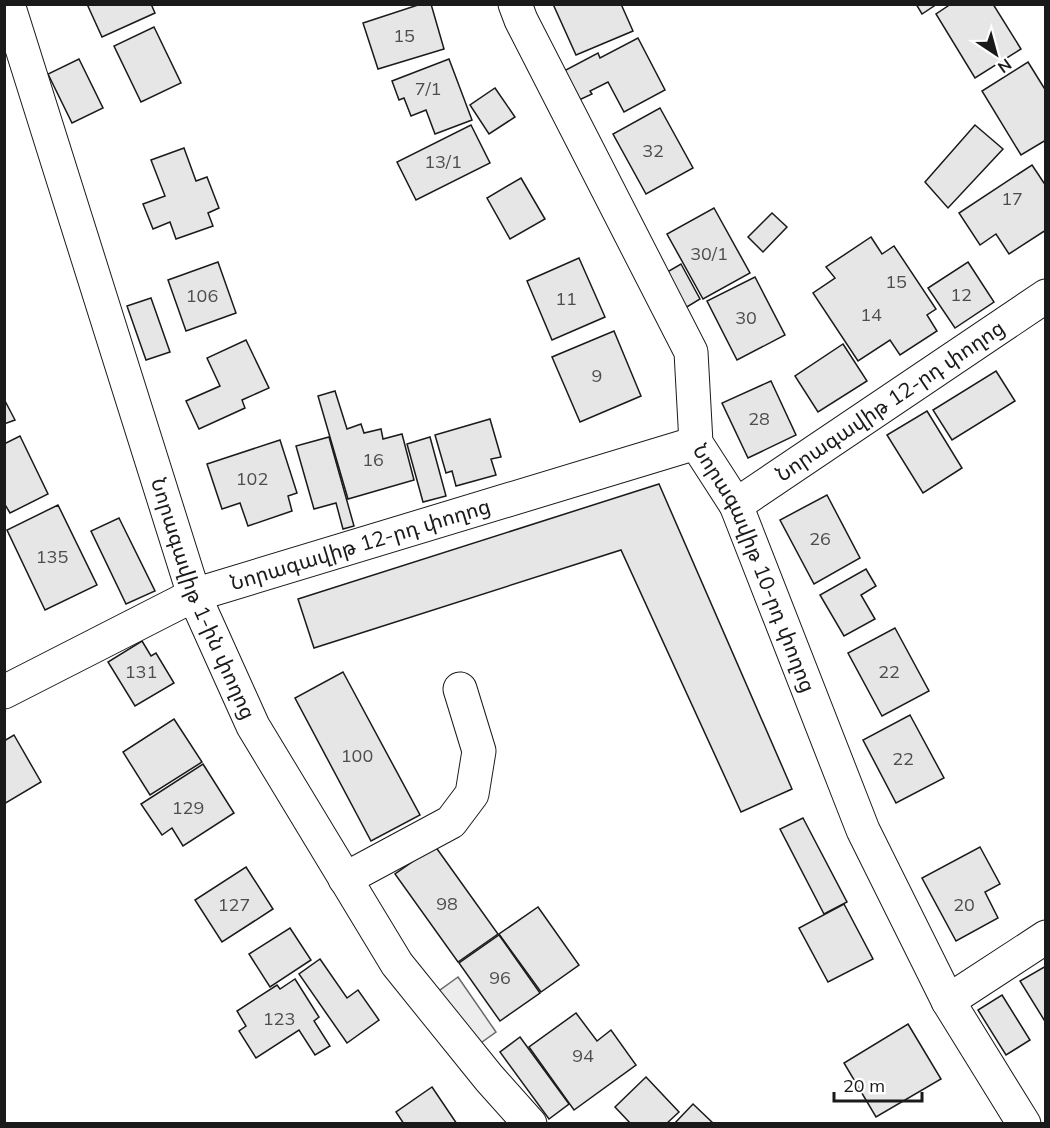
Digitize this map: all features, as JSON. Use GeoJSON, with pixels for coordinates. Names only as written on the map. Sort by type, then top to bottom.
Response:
{"type":"FeatureCollection","features":[{"type":"Feature","properties":{"kind":"street","name":"Նորագավիթ 1-ին փողոց"},"geometry":{"type":"LineString","coordinates":[[8,4],[194,595],[253,726],[397,964],[489,1078],[530,1124]]}},
{"type":"Feature","properties":{"kind":"street","name":"Նորագավիթ 10-րդ փողոց"},"geometry":{"type":"LineString","coordinates":[[515,4],[521,20],[691,352],[696,443],[736,505],[862,830],[948,1001],[1024,1124]]}},
{"type":"Feature","properties":{"kind":"street","name":"Նորագավիթ 12-րդ փողոց"},"geometry":{"type":"LineString","coordinates":[[736,505],[1046,296]]}},
{"type":"Feature","properties":{"kind":"street","name":"Նորագավիթ 12-րդ փողոց"},"geometry":{"type":"LineString","coordinates":[[4,692],[194,595],[696,443]]}},
{"type":"Feature","properties":{"kind":"street"},"geometry":{"type":"LineString","coordinates":[[345,879],[451,822],[472,794],[479,751],[460,689]]}},
{"type":"Feature","properties":{"kind":"street"},"geometry":{"type":"LineString","coordinates":[[948,1001],[1046,937]]}},
{"type":"Feature","properties":{"kind":"shaded area"},"geometry":{"type":"Polygon","coordinates":[[[458,977],[496,1032],[475,1047],[436,993],[458,977]]]}},
{"type":"Feature","properties":{"kind":"building"},"geometry":{"type":"Polygon","coordinates":[[[87,4],[151,4],[155,13],[102,37],[87,4]]]}},
{"type":"Feature","properties":{"kind":"building"},"geometry":{"type":"Polygon","coordinates":[[[421,4],[431,4],[444,49],[378,69],[363,23],[421,4]]]}},
{"type":"Feature","properties":{"kind":"building"},"geometry":{"type":"Polygon","coordinates":[[[553,4],[621,4],[633,31],[576,55],[553,4]]]}},
{"type":"Feature","properties":{"kind":"building"},"geometry":{"type":"Polygon","coordinates":[[[916,4],[937,4],[922,14],[916,4]]]}},
{"type":"Feature","properties":{"kind":"building"},"geometry":{"type":"Polygon","coordinates":[[[951,4],[993,4],[1021,49],[975,78],[936,14],[951,4]]]}},
{"type":"Feature","properties":{"kind":"building"},"geometry":{"type":"Polygon","coordinates":[[[154,27],[181,83],[141,102],[114,46],[154,27]]]}},
{"type":"Feature","properties":{"kind":"building"},"geometry":{"type":"Polygon","coordinates":[[[638,38],[665,90],[624,112],[608,82],[590,91],[592,94],[577,101],[562,72],[598,53],[600,58],[638,38]]]}},
{"type":"Feature","properties":{"kind":"building"},"geometry":{"type":"Polygon","coordinates":[[[79,59],[103,108],[72,123],[48,74],[79,59]]]}},
{"type":"Feature","properties":{"kind":"building"},"geometry":{"type":"Polygon","coordinates":[[[449,59],[472,120],[435,134],[426,110],[411,116],[404,98],[399,100],[392,81],[449,59]]]}},
{"type":"Feature","properties":{"kind":"building"},"geometry":{"type":"Polygon","coordinates":[[[1028,62],[1046,91],[1046,140],[1021,155],[982,91],[1028,62]]]}},
{"type":"Feature","properties":{"kind":"building"},"geometry":{"type":"Polygon","coordinates":[[[495,88],[515,117],[489,134],[470,105],[495,88]]]}},
{"type":"Feature","properties":{"kind":"building"},"geometry":{"type":"Polygon","coordinates":[[[660,108],[693,168],[646,194],[613,134],[660,108]]]}},
{"type":"Feature","properties":{"kind":"building"},"geometry":{"type":"Polygon","coordinates":[[[471,125],[490,163],[416,200],[397,162],[471,125]]]}},
{"type":"Feature","properties":{"kind":"building"},"geometry":{"type":"Polygon","coordinates":[[[975,125],[1003,149],[948,208],[925,182],[975,125]]]}},
{"type":"Feature","properties":{"kind":"building"},"geometry":{"type":"Polygon","coordinates":[[[184,148],[196,181],[207,177],[219,208],[208,213],[213,226],[176,239],[170,222],[153,229],[143,204],[165,196],[151,160],[184,148]]]}},
{"type":"Feature","properties":{"kind":"building"},"geometry":{"type":"Polygon","coordinates":[[[1032,165],[1046,186],[1046,230],[1009,254],[996,234],[980,245],[959,213],[1032,165]]]}},
{"type":"Feature","properties":{"kind":"building"},"geometry":{"type":"Polygon","coordinates":[[[521,178],[545,219],[510,239],[487,198],[521,178]]]}},
{"type":"Feature","properties":{"kind":"building"},"geometry":{"type":"Polygon","coordinates":[[[714,208],[750,273],[703,299],[667,234],[714,208]]]}},
{"type":"Feature","properties":{"kind":"building"},"geometry":{"type":"Polygon","coordinates":[[[772,213],[787,227],[763,252],[748,237],[772,213]]]}},
{"type":"Feature","properties":{"kind":"building"},"geometry":{"type":"Polygon","coordinates":[[[871,237],[882,254],[894,246],[936,309],[927,315],[937,331],[900,355],[890,340],[858,361],[813,293],[835,278],[826,267],[871,237]]]}},
{"type":"Feature","properties":{"kind":"building"},"geometry":{"type":"Polygon","coordinates":[[[579,258],[605,317],[552,340],[527,281],[579,258]]]}},
{"type":"Feature","properties":{"kind":"building"},"geometry":{"type":"Polygon","coordinates":[[[218,262],[236,313],[186,331],[168,280],[218,262]]]}},
{"type":"Feature","properties":{"kind":"building"},"geometry":{"type":"Polygon","coordinates":[[[968,262],[994,302],[955,328],[928,288],[968,262]]]}},
{"type":"Feature","properties":{"kind":"building"},"geometry":{"type":"Polygon","coordinates":[[[681,264],[700,299],[682,310],[662,275],[681,264]]]}},
{"type":"Feature","properties":{"kind":"building"},"geometry":{"type":"Polygon","coordinates":[[[755,277],[785,335],[737,360],[707,301],[755,277]]]}},
{"type":"Feature","properties":{"kind":"building"},"geometry":{"type":"Polygon","coordinates":[[[151,298],[170,352],[146,360],[127,306],[151,298]]]}},
{"type":"Feature","properties":{"kind":"building"},"geometry":{"type":"Polygon","coordinates":[[[614,331],[641,396],[580,422],[552,357],[614,331]]]}},
{"type":"Feature","properties":{"kind":"building"},"geometry":{"type":"Polygon","coordinates":[[[246,340],[269,388],[242,400],[245,408],[199,429],[186,401],[220,386],[207,358],[246,340]]]}},
{"type":"Feature","properties":{"kind":"building"},"geometry":{"type":"Polygon","coordinates":[[[843,344],[867,381],[818,412],[795,376],[843,344]]]}},
{"type":"Feature","properties":{"kind":"building"},"geometry":{"type":"Polygon","coordinates":[[[996,371],[1015,401],[952,440],[933,410],[996,371]]]}},
{"type":"Feature","properties":{"kind":"building"},"geometry":{"type":"Polygon","coordinates":[[[771,381],[796,435],[748,458],[722,403],[771,381]]]}},
{"type":"Feature","properties":{"kind":"building"},"geometry":{"type":"Polygon","coordinates":[[[335,391],[347,429],[361,424],[364,433],[381,429],[383,439],[402,434],[414,480],[348,499],[318,396],[335,391]]]}},
{"type":"Feature","properties":{"kind":"building"},"geometry":{"type":"Polygon","coordinates":[[[4,399],[15,420],[4,424],[4,399]]]}},
{"type":"Feature","properties":{"kind":"building"},"geometry":{"type":"Polygon","coordinates":[[[927,411],[962,468],[923,493],[887,435],[927,411]]]}},
{"type":"Feature","properties":{"kind":"building"},"geometry":{"type":"Polygon","coordinates":[[[490,419],[501,457],[491,459],[496,475],[456,486],[452,471],[446,473],[435,435],[490,419]]]}},
{"type":"Feature","properties":{"kind":"building"},"geometry":{"type":"Polygon","coordinates":[[[20,436],[48,494],[10,513],[4,503],[4,444],[20,436]]]}},
{"type":"Feature","properties":{"kind":"building"},"geometry":{"type":"Polygon","coordinates":[[[329,437],[354,526],[343,529],[336,503],[314,509],[296,446],[329,437]]]}},
{"type":"Feature","properties":{"kind":"building"},"geometry":{"type":"Polygon","coordinates":[[[430,437],[446,496],[423,502],[407,444],[430,437]]]}},
{"type":"Feature","properties":{"kind":"building"},"geometry":{"type":"Polygon","coordinates":[[[280,440],[297,493],[288,496],[292,511],[248,526],[240,503],[222,509],[207,464],[280,440]]]}},
{"type":"Feature","properties":{"kind":"building"},"geometry":{"type":"Polygon","coordinates":[[[659,484],[792,789],[741,812],[621,550],[314,648],[298,599],[659,484]]]}},
{"type":"Feature","properties":{"kind":"building"},"geometry":{"type":"Polygon","coordinates":[[[827,495],[860,558],[814,584],[780,520],[827,495]]]}},
{"type":"Feature","properties":{"kind":"building"},"geometry":{"type":"Polygon","coordinates":[[[58,505],[97,585],[45,610],[7,530],[58,505]]]}},
{"type":"Feature","properties":{"kind":"building"},"geometry":{"type":"Polygon","coordinates":[[[119,518],[155,591],[126,604],[91,531],[119,518]]]}},
{"type":"Feature","properties":{"kind":"building"},"geometry":{"type":"Polygon","coordinates":[[[866,569],[876,586],[861,595],[875,619],[844,636],[820,595],[866,569]]]}},
{"type":"Feature","properties":{"kind":"building"},"geometry":{"type":"Polygon","coordinates":[[[895,628],[929,691],[882,716],[848,653],[895,628]]]}},
{"type":"Feature","properties":{"kind":"building"},"geometry":{"type":"Polygon","coordinates":[[[142,641],[151,656],[156,653],[174,683],[135,706],[108,662],[142,641]]]}},
{"type":"Feature","properties":{"kind":"building"},"geometry":{"type":"Polygon","coordinates":[[[343,672],[420,815],[371,841],[295,698],[343,672]]]}},
{"type":"Feature","properties":{"kind":"building"},"geometry":{"type":"Polygon","coordinates":[[[910,715],[944,778],[896,803],[863,740],[910,715]]]}},
{"type":"Feature","properties":{"kind":"building"},"geometry":{"type":"Polygon","coordinates":[[[174,719],[202,762],[150,795],[123,752],[174,719]]]}},
{"type":"Feature","properties":{"kind":"building"},"geometry":{"type":"Polygon","coordinates":[[[14,735],[41,782],[4,804],[4,741],[14,735]]]}},
{"type":"Feature","properties":{"kind":"building"},"geometry":{"type":"Polygon","coordinates":[[[203,764],[234,813],[183,846],[172,828],[162,835],[141,804],[203,764]]]}},
{"type":"Feature","properties":{"kind":"building"},"geometry":{"type":"Polygon","coordinates":[[[803,818],[847,902],[824,914],[780,829],[803,818]]]}},
{"type":"Feature","properties":{"kind":"building"},"geometry":{"type":"Polygon","coordinates":[[[435,846],[498,934],[458,962],[395,874],[435,846]]]}},
{"type":"Feature","properties":{"kind":"building"},"geometry":{"type":"Polygon","coordinates":[[[980,847],[1000,884],[985,892],[998,918],[956,941],[922,878],[980,847]]]}},
{"type":"Feature","properties":{"kind":"building"},"geometry":{"type":"Polygon","coordinates":[[[246,867],[273,909],[222,942],[195,900],[246,867]]]}},
{"type":"Feature","properties":{"kind":"building"},"geometry":{"type":"Polygon","coordinates":[[[844,904],[873,959],[828,982],[799,928],[844,904]]]}},
{"type":"Feature","properties":{"kind":"building"},"geometry":{"type":"Polygon","coordinates":[[[538,907],[579,965],[541,992],[499,934],[538,907]]]}},
{"type":"Feature","properties":{"kind":"building"},"geometry":{"type":"Polygon","coordinates":[[[290,928],[311,960],[270,987],[249,954],[290,928]]]}},
{"type":"Feature","properties":{"kind":"building"},"geometry":{"type":"Polygon","coordinates":[[[499,935],[540,993],[500,1021],[459,963],[499,935]]]}},
{"type":"Feature","properties":{"kind":"building"},"geometry":{"type":"Polygon","coordinates":[[[320,959],[347,998],[358,990],[379,1020],[347,1043],[299,974],[320,959]]]}},
{"type":"Feature","properties":{"kind":"building"},"geometry":{"type":"Polygon","coordinates":[[[1046,966],[1046,1023],[1020,981],[1046,966]]]}},
{"type":"Feature","properties":{"kind":"building"},"geometry":{"type":"Polygon","coordinates":[[[295,979],[319,1017],[314,1021],[330,1046],[315,1055],[299,1030],[256,1058],[239,1031],[246,1026],[237,1011],[277,985],[280,989],[295,979]]]}},
{"type":"Feature","properties":{"kind":"building"},"geometry":{"type":"Polygon","coordinates":[[[1002,995],[1030,1040],[1006,1055],[978,1010],[1002,995]]]}},
{"type":"Feature","properties":{"kind":"building"},"geometry":{"type":"Polygon","coordinates":[[[576,1013],[597,1041],[611,1030],[636,1065],[574,1110],[529,1047],[576,1013]]]}},
{"type":"Feature","properties":{"kind":"building"},"geometry":{"type":"Polygon","coordinates":[[[908,1024],[941,1079],[876,1117],[844,1063],[908,1024]]]}},
{"type":"Feature","properties":{"kind":"building"},"geometry":{"type":"Polygon","coordinates":[[[520,1037],[569,1104],[549,1119],[500,1052],[520,1037]]]}},
{"type":"Feature","properties":{"kind":"building"},"geometry":{"type":"Polygon","coordinates":[[[646,1077],[679,1112],[666,1124],[631,1124],[615,1107],[646,1077]]]}},
{"type":"Feature","properties":{"kind":"building"},"geometry":{"type":"Polygon","coordinates":[[[432,1087],[457,1124],[404,1124],[396,1112],[432,1087]]]}},
{"type":"Feature","properties":{"kind":"building"},"geometry":{"type":"Polygon","coordinates":[[[693,1104],[714,1124],[674,1124],[693,1104]]]}}]}
